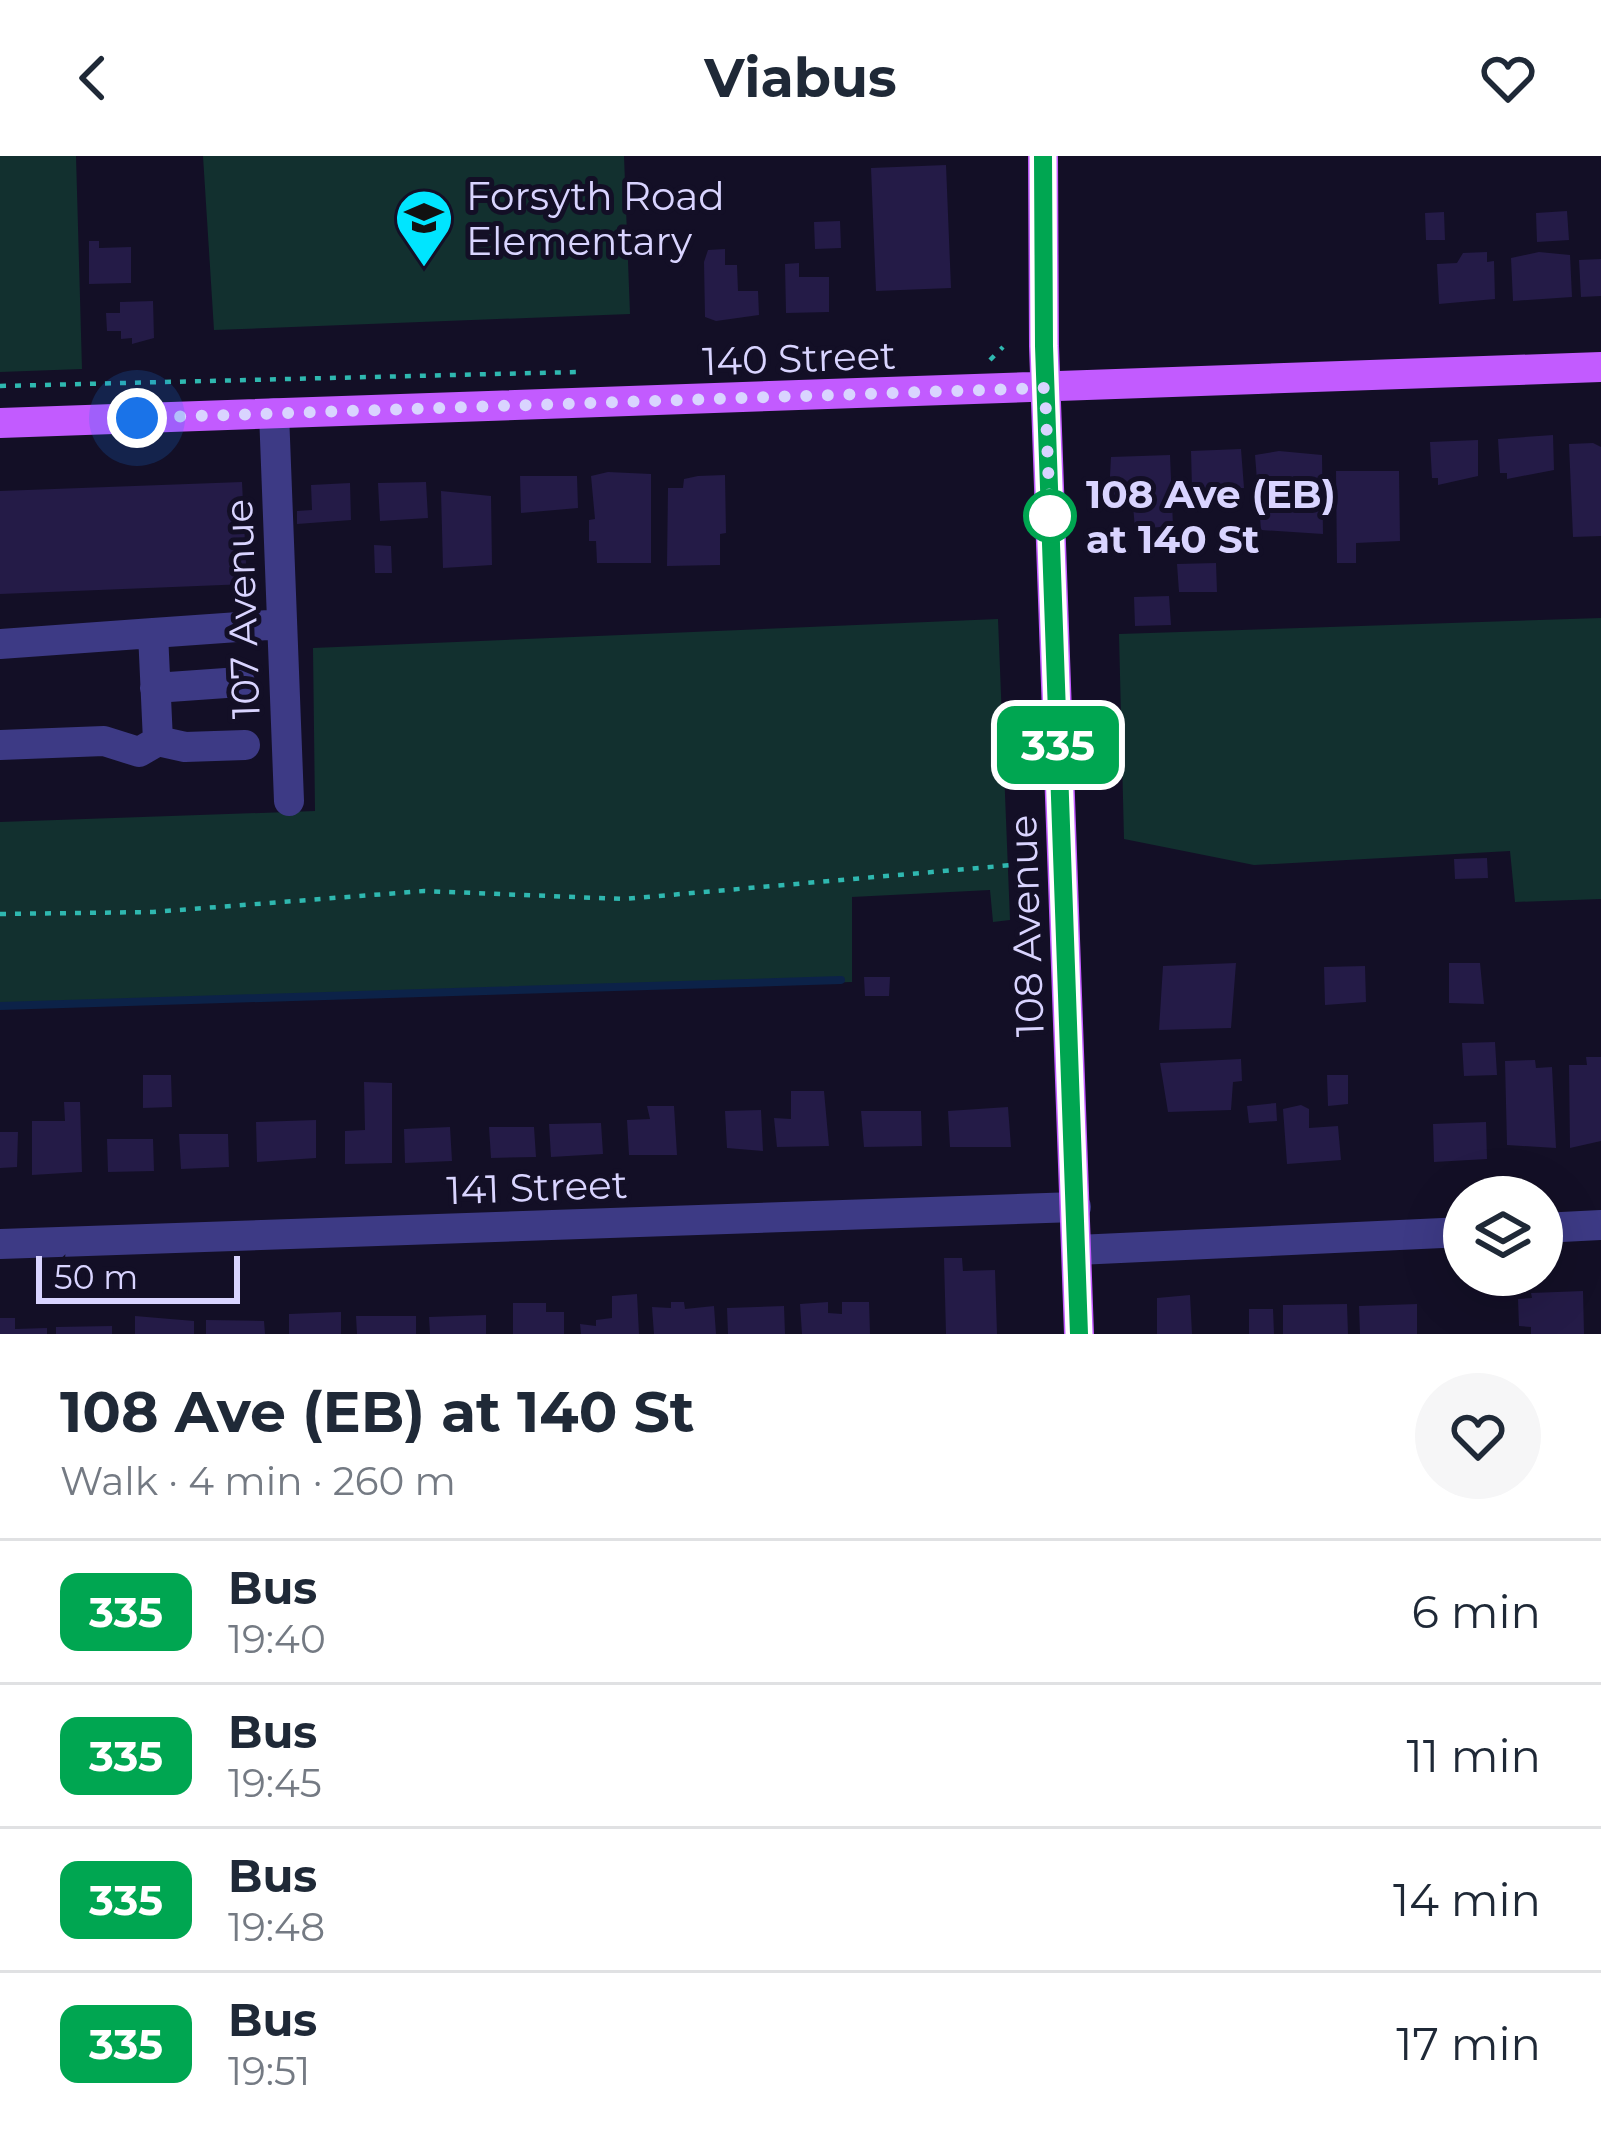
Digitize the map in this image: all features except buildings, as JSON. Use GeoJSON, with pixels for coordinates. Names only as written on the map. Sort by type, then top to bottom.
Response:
{"type":"FeatureCollection","features":[{"type":"Feature","properties":{"kind":"main road","name":"108 Avenue"},"geometry":{"type":"LineString","coordinates":[[1043,156],[1045,388],[1079,1334]]}},
{"type":"Feature","properties":{"kind":"main road","name":"140 Street"},"geometry":{"type":"LineString","coordinates":[[0,424],[1601,368]]}},
{"type":"Feature","properties":{"kind":"street","name":"107 Avenue"},"geometry":{"type":"LineString","coordinates":[[274,413],[289,801]]}},
{"type":"Feature","properties":{"kind":"street"},"geometry":{"type":"LineString","coordinates":[[0,644],[281,624]]}},
{"type":"Feature","properties":{"kind":"street"},"geometry":{"type":"LineString","coordinates":[[153,633],[158,741]]}},
{"type":"Feature","properties":{"kind":"street"},"geometry":{"type":"LineString","coordinates":[[155,688],[240,682]]}},
{"type":"Feature","properties":{"kind":"street"},"geometry":{"type":"LineString","coordinates":[[0,745],[104,741],[139,752],[158,741],[185,747],[245,746]]}},
{"type":"Feature","properties":{"kind":"street","name":"141 Street"},"geometry":{"type":"LineString","coordinates":[[0,1244],[1076,1207]]}},
{"type":"Feature","properties":{"kind":"street"},"geometry":{"type":"LineString","coordinates":[[1563,1227],[1601,1225]]}},
{"type":"Feature","properties":{"kind":"street"},"geometry":{"type":"LineString","coordinates":[[1077,1250],[1443,1233]]}},
{"type":"Feature","properties":{"kind":"path"},"geometry":{"type":"LineString","coordinates":[[989,361],[1003,347]]}},
{"type":"Feature","properties":{"kind":"path"},"geometry":{"type":"LineString","coordinates":[[0,386],[590,371]]}},
{"type":"Feature","properties":{"kind":"path"},"geometry":{"type":"LineString","coordinates":[[0,914],[153,912],[424,891],[624,899],[1027,864]]}},
{"type":"Feature","properties":{"kind":"green space"},"geometry":{"type":"Polygon","coordinates":[[[0,156],[76,156],[82,369],[0,372],[0,156]]]}},
{"type":"Feature","properties":{"kind":"green space","name":"Forsyth Road Elementary"},"geometry":{"type":"Polygon","coordinates":[[[203,156],[624,156],[630,314],[214,330],[203,156]]]}},
{"type":"Feature","properties":{"kind":"green space"},"geometry":{"type":"Polygon","coordinates":[[[1601,618],[1601,899],[1515,902],[1510,851],[1254,865],[1124,839],[1119,634],[1601,618]]]}},
{"type":"Feature","properties":{"kind":"green space"},"geometry":{"type":"Polygon","coordinates":[[[998,619],[1010,920],[993,922],[990,890],[852,897],[852,982],[0,1009],[0,822],[315,811],[313,648],[998,619]]]}},
{"type":"Feature","properties":{"kind":"waterway"},"geometry":{"type":"LineString","coordinates":[[0,1006],[841,980]]}},
{"type":"Feature","properties":{"kind":"bus line","name":"335"},"geometry":{"type":"LineString","coordinates":[[1043,156],[1044,346],[1079,1334]]}},
{"type":"Feature","properties":{"kind":"place","name":"Forsyth Road Elementary"},"geometry":{"type":"Point","coordinates":[424,269]}},
{"type":"Feature","properties":{"kind":"place","name":"108 Ave (EB) at 140 St"},"geometry":{"type":"Point","coordinates":[1050,516]}},
{"type":"Feature","properties":{"kind":"route"},"geometry":{"type":"LineString","coordinates":[[137,418],[1045,388],[1050,516]]}}]}
